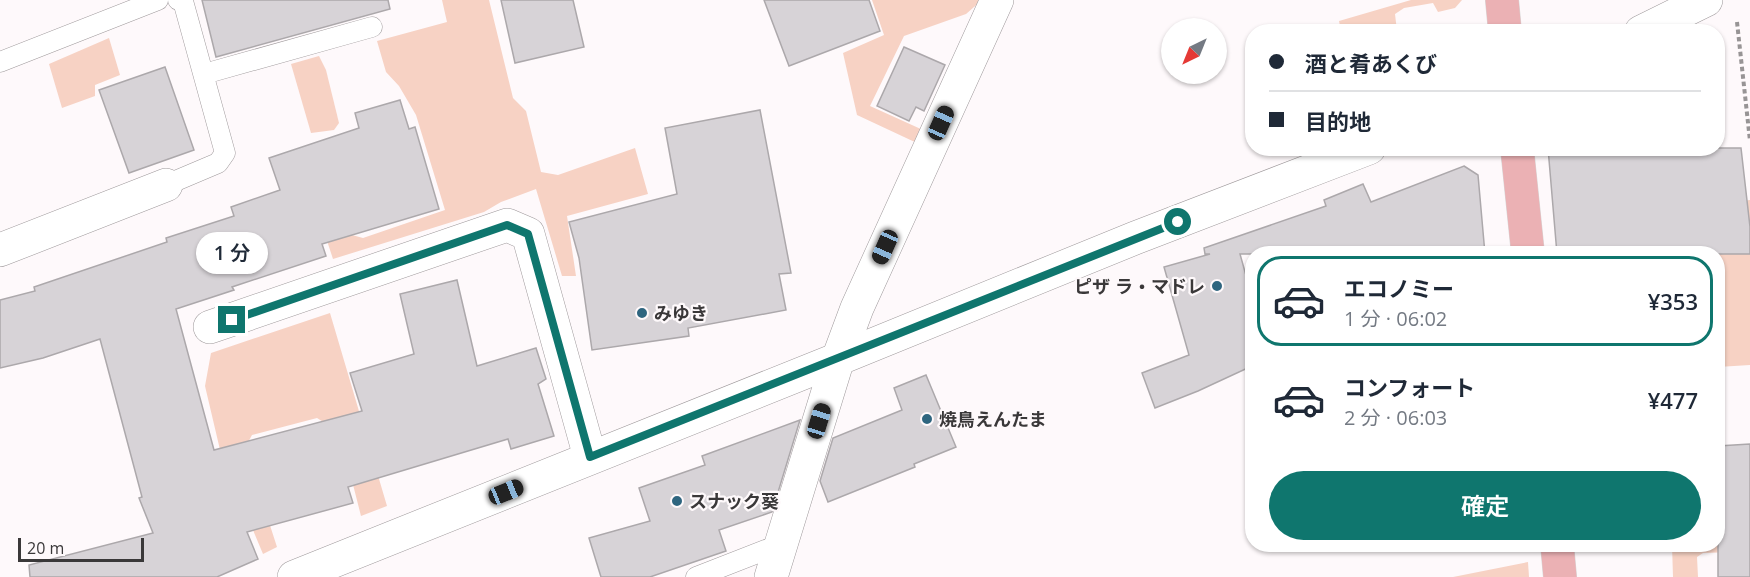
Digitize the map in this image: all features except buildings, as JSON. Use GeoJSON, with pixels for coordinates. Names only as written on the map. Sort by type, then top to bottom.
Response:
{"type":"FeatureCollection","features":[{"type":"Feature","properties":{"kind":"main road"},"geometry":{"type":"LineString","coordinates":[[1502,0],[1504,24]]}},
{"type":"Feature","properties":{"kind":"main road"},"geometry":{"type":"LineString","coordinates":[[1518,156],[1527,246]]}},
{"type":"Feature","properties":{"kind":"main road"},"geometry":{"type":"LineString","coordinates":[[1558,552],[1560,577]]}},
{"type":"Feature","properties":{"kind":"street"},"geometry":{"type":"LineString","coordinates":[[771,577],[838,359],[857,308],[997,0]]}},
{"type":"Feature","properties":{"kind":"street"},"geometry":{"type":"LineString","coordinates":[[1657,24],[1706,0]]}},
{"type":"Feature","properties":{"kind":"street"},"geometry":{"type":"LineString","coordinates":[[294,577],[1135,238],[1349,156]]}},
{"type":"Feature","properties":{"kind":"street"},"geometry":{"type":"LineString","coordinates":[[0,250],[166,185]]}},
{"type":"Feature","properties":{"kind":"street"},"geometry":{"type":"LineString","coordinates":[[210,327],[507,225],[528,234],[590,457]]}},
{"type":"Feature","properties":{"kind":"lane"},"geometry":{"type":"LineString","coordinates":[[0,62],[158,0]]}},
{"type":"Feature","properties":{"kind":"lane"},"geometry":{"type":"LineString","coordinates":[[166,185],[218,163],[225,153],[183,2],[178,0]]}},
{"type":"Feature","properties":{"kind":"lane"},"geometry":{"type":"LineString","coordinates":[[204,74],[372,27]]}},
{"type":"Feature","properties":{"kind":"lane"},"geometry":{"type":"LineString","coordinates":[[696,577],[781,544]]}},
{"type":"Feature","properties":{"kind":"path"},"geometry":{"type":"LineString","coordinates":[[1736,12],[1750,141]]}},
{"type":"Feature","properties":{"kind":"shaded area"},"geometry":{"type":"Polygon","coordinates":[[[442,0],[489,0],[513,98],[526,111],[541,172],[558,175],[635,148],[648,194],[567,216],[576,276],[562,276],[536,189],[501,202],[484,212],[333,259],[310,189],[352,235],[363,238],[445,210],[416,115],[399,86],[386,72],[377,41],[447,22],[442,0]]]}},
{"type":"Feature","properties":{"kind":"shaded area"},"geometry":{"type":"Polygon","coordinates":[[[872,0],[982,0],[966,14],[904,36],[870,106],[923,130],[919,144],[857,115],[843,53],[884,35],[872,0]]]}},
{"type":"Feature","properties":{"kind":"shaded area"},"geometry":{"type":"Polygon","coordinates":[[[1411,0],[1462,0],[1455,8],[1438,12],[1433,3],[1404,8],[1395,14],[1396,24],[1340,24],[1339,21],[1411,0]]]}},
{"type":"Feature","properties":{"kind":"shaded area"},"geometry":{"type":"Polygon","coordinates":[[[109,38],[120,75],[95,85],[95,96],[62,108],[49,64],[109,38]]]}},
{"type":"Feature","properties":{"kind":"shaded area"},"geometry":{"type":"Polygon","coordinates":[[[319,56],[326,70],[339,123],[334,130],[311,133],[291,64],[319,56]]]}},
{"type":"Feature","properties":{"kind":"shaded area"},"geometry":{"type":"Polygon","coordinates":[[[1750,200],[1750,365],[1725,367],[1725,246],[1707,246],[1659,210],[1750,200]]]}},
{"type":"Feature","properties":{"kind":"shaded area"},"geometry":{"type":"Polygon","coordinates":[[[330,313],[387,506],[361,516],[348,465],[328,425],[317,418],[252,435],[245,448],[277,547],[263,554],[221,454],[205,386],[211,353],[330,313]]]}},
{"type":"Feature","properties":{"kind":"shaded area"},"geometry":{"type":"Polygon","coordinates":[[[1735,531],[1734,552],[1703,553],[1697,557],[1698,577],[1673,577],[1672,552],[1725,552],[1725,532],[1735,531]]]}},
{"type":"Feature","properties":{"kind":"shaded area"},"geometry":{"type":"Polygon","coordinates":[[[1528,562],[1529,577],[1453,577],[1528,562]]]}},
{"type":"Feature","properties":{"kind":"place","name":"ピザ ラ・マドレ"},"geometry":{"type":"Point","coordinates":[1217,286]}},
{"type":"Feature","properties":{"kind":"place","name":"みゆき"},"geometry":{"type":"Point","coordinates":[642,313]}},
{"type":"Feature","properties":{"kind":"place","name":"焼鳥えんたま"},"geometry":{"type":"Point","coordinates":[927,419]}},
{"type":"Feature","properties":{"kind":"place","name":"スナック葵"},"geometry":{"type":"Point","coordinates":[677,501]}},
{"type":"Feature","properties":{"kind":"route"},"geometry":{"type":"LineString","coordinates":[[232,320],[507,225],[528,234],[590,457],[1178,222]]}}]}
